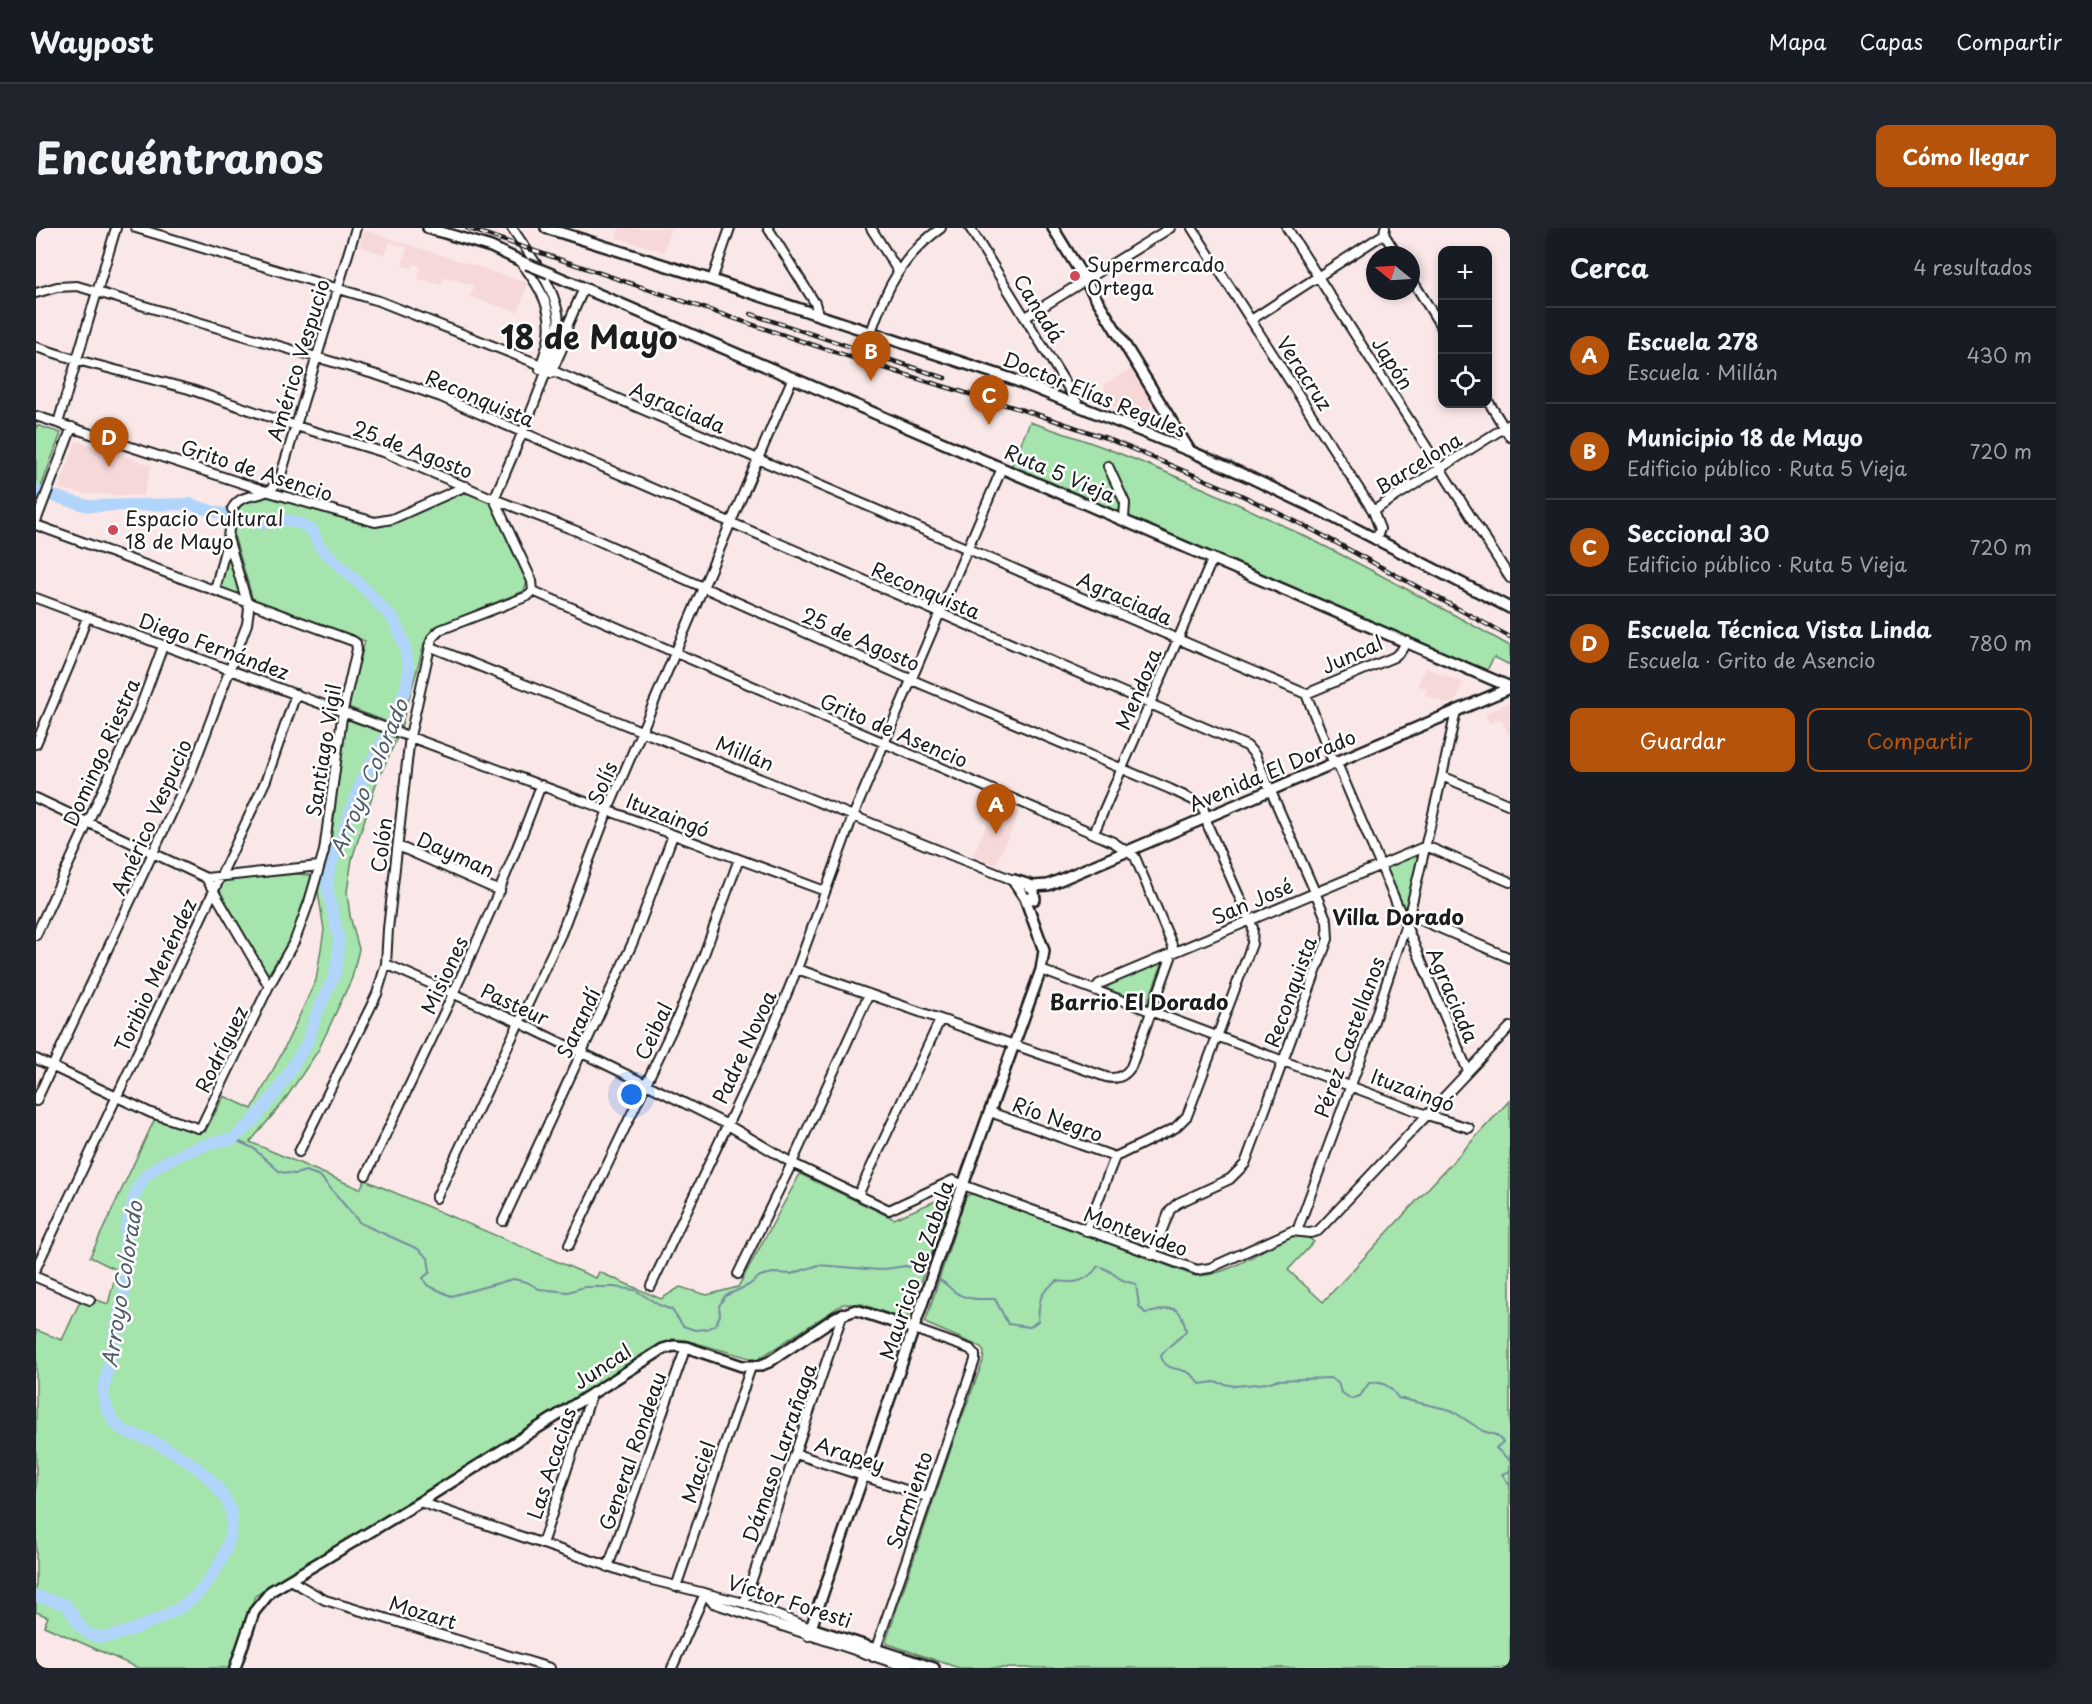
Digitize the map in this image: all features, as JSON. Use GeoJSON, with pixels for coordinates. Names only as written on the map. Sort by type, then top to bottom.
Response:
{"type":"FeatureCollection","features":[{"type":"Feature","properties":{"kind":"street"},"geometry":{"type":"LineString","coordinates":[[58,423],[116,228]]}},
{"type":"Feature","properties":{"kind":"street"},"geometry":{"type":"LineString","coordinates":[[136,228],[379,301],[541,365]]}},
{"type":"Feature","properties":{"kind":"street","name":"Américo Vespucio"},"geometry":{"type":"LineString","coordinates":[[269,492],[280,478],[356,228]]}},
{"type":"Feature","properties":{"kind":"street","name":"Ruta 5 Vieja"},"geometry":{"type":"LineString","coordinates":[[428,228],[491,248],[524,262],[1407,641],[1510,688]]}},
{"type":"Feature","properties":{"kind":"street"},"geometry":{"type":"LineString","coordinates":[[429,646],[432,638],[440,630],[528,596],[533,591],[532,581],[494,499],[537,392],[557,338],[559,324],[554,299],[548,284],[512,228]]}},
{"type":"Feature","properties":{"kind":"street","name":"Doctor Elías Regules"},"geometry":{"type":"LineString","coordinates":[[546,228],[574,231],[712,280],[1012,379],[1190,451],[1323,512],[1510,608]]}},
{"type":"Feature","properties":{"kind":"street"},"geometry":{"type":"LineString","coordinates":[[712,280],[730,228]]}},
{"type":"Feature","properties":{"kind":"street"},"geometry":{"type":"LineString","coordinates":[[768,228],[815,303],[818,314]]}},
{"type":"Feature","properties":{"kind":"street"},"geometry":{"type":"LineString","coordinates":[[871,228],[898,271]]}},
{"type":"Feature","properties":{"kind":"street"},"geometry":{"type":"LineString","coordinates":[[872,332],[887,289],[898,271],[924,242],[941,228]]}},
{"type":"Feature","properties":{"kind":"street","name":"Canadá"},"geometry":{"type":"LineString","coordinates":[[970,228],[1080,406]]}},
{"type":"Feature","properties":{"kind":"street"},"geometry":{"type":"LineString","coordinates":[[1053,228],[1190,451]]}},
{"type":"Feature","properties":{"kind":"street"},"geometry":{"type":"LineString","coordinates":[[1026,317],[1170,228]]}},
{"type":"Feature","properties":{"kind":"street","name":"Veracruz"},"geometry":{"type":"LineString","coordinates":[[1192,228],[1373,511],[1380,529],[1376,540]]}},
{"type":"Feature","properties":{"kind":"street","name":"Japón"},"geometry":{"type":"LineString","coordinates":[[1287,228],[1510,578]]}},
{"type":"Feature","properties":{"kind":"street"},"geometry":{"type":"LineString","coordinates":[[1251,320],[1384,231],[1392,246]]}},
{"type":"Feature","properties":{"kind":"street"},"geometry":{"type":"LineString","coordinates":[[524,262],[548,304],[551,318],[537,392]]}},
{"type":"Feature","properties":{"kind":"street","name":"Reconquista"},"geometry":{"type":"LineString","coordinates":[[36,293],[67,285],[380,376],[441,397],[1247,746],[1255,755],[1315,892],[1327,921],[1328,939],[1245,1164],[1230,1179],[1178,1203],[1170,1210],[1152,1255]]}},
{"type":"Feature","properties":{"kind":"street"},"geometry":{"type":"LineString","coordinates":[[537,392],[553,371],[565,342],[568,324],[584,288]]}},
{"type":"Feature","properties":{"kind":"street"},"geometry":{"type":"LineString","coordinates":[[1420,292],[1438,320]]}},
{"type":"Feature","properties":{"kind":"street","name":"25 de Agosto"},"geometry":{"type":"LineString","coordinates":[[36,348],[189,389],[296,426],[386,453],[579,532],[912,680],[1195,801],[1204,810],[1208,826],[1250,919],[1253,928],[1252,944],[1185,1120],[1175,1128],[1115,1156]]}},
{"type":"Feature","properties":{"kind":"street","name":"Agraciada"},"geometry":{"type":"LineString","coordinates":[[553,371],[1306,693],[1331,757],[1468,1071]]}},
{"type":"Feature","properties":{"kind":"street","name":"Solís"},"geometry":{"type":"LineString","coordinates":[[436,1198],[561,934],[608,810],[793,377]]}},
{"type":"Feature","properties":{"kind":"street"},"geometry":{"type":"LineString","coordinates":[[1492,406],[1507,426],[1510,437]]}},
{"type":"Feature","properties":{"kind":"street","name":"Grito de Asencio"},"geometry":{"type":"LineString","coordinates":[[36,416],[269,492],[375,522],[392,519],[466,486]]}},
{"type":"Feature","properties":{"kind":"street","name":"Barcelona"},"geometry":{"type":"LineString","coordinates":[[1373,511],[1507,426]]}},
{"type":"Feature","properties":{"kind":"street"},"geometry":{"type":"LineString","coordinates":[[72,428],[36,523],[247,601]]}},
{"type":"Feature","properties":{"kind":"street"},"geometry":{"type":"LineString","coordinates":[[1108,466],[1125,502],[1124,519]]}},
{"type":"Feature","properties":{"kind":"street"},"geometry":{"type":"LineString","coordinates":[[853,816],[1002,468]]}},
{"type":"Feature","properties":{"kind":"street"},"geometry":{"type":"LineString","coordinates":[[232,509],[240,499],[269,492]]}},
{"type":"Feature","properties":{"kind":"street","name":"Américo Vespucio"},"geometry":{"type":"LineString","coordinates":[[215,590],[228,538],[230,520]]}},
{"type":"Feature","properties":{"kind":"street","name":"Américo Vespucio"},"geometry":{"type":"LineString","coordinates":[[36,1101],[192,770],[247,624],[249,609],[228,538]]}},
{"type":"Feature","properties":{"kind":"street","name":"Mendoza"},"geometry":{"type":"LineString","coordinates":[[1094,833],[1213,558]]}},
{"type":"Feature","properties":{"kind":"street","name":"Grito de Asencio"},"geometry":{"type":"LineString","coordinates":[[533,591],[1094,833],[1127,850],[1135,857],[1173,942],[1173,952]]}},
{"type":"Feature","properties":{"kind":"street","name":"Diego Fernández"},"geometry":{"type":"LineString","coordinates":[[36,598],[398,732]]}},
{"type":"Feature","properties":{"kind":"street","name":"Santiago Vigil"},"geometry":{"type":"LineString","coordinates":[[247,601],[353,641],[357,649],[343,711],[324,851],[295,939],[269,986]]}},
{"type":"Feature","properties":{"kind":"street"},"geometry":{"type":"LineString","coordinates":[[36,744],[71,662],[87,617]]}},
{"type":"Feature","properties":{"kind":"street","name":"Juncal"},"geometry":{"type":"LineString","coordinates":[[1306,693],[1394,657],[1407,641]]}},
{"type":"Feature","properties":{"kind":"street","name":"Domingo Riestra"},"geometry":{"type":"LineString","coordinates":[[36,935],[136,716],[163,646]]}},
{"type":"Feature","properties":{"kind":"street","name":"Millán"},"geometry":{"type":"LineString","coordinates":[[429,646],[1013,880],[1033,886],[1048,885]]}},
{"type":"Feature","properties":{"kind":"street","name":"Colón"},"geometry":{"type":"LineString","coordinates":[[299,1152],[376,994],[386,964],[410,736],[429,646]]}},
{"type":"Feature","properties":{"kind":"street","name":"Avenida El Dorado"},"geometry":{"type":"LineString","coordinates":[[1048,885],[1510,688]]}},
{"type":"Feature","properties":{"kind":"street","name":"Toribio Menéndez"},"geometry":{"type":"LineString","coordinates":[[36,1268],[266,780],[296,694]]}},
{"type":"Feature","properties":{"kind":"street","name":"Pérez Castellanos"},"geometry":{"type":"LineString","coordinates":[[1297,1231],[1368,1039],[1406,926],[1456,711]]}},
{"type":"Feature","properties":{"kind":"street","name":"Ituzaingó"},"geometry":{"type":"LineString","coordinates":[[398,732],[825,891]]}},
{"type":"Feature","properties":{"kind":"street"},"geometry":{"type":"LineString","coordinates":[[1442,776],[1510,805]]}},
{"type":"Feature","properties":{"kind":"street","name":"Misiones"},"geometry":{"type":"LineString","coordinates":[[366,1175],[454,994],[500,891],[541,785]]}},
{"type":"Feature","properties":{"kind":"street"},"geometry":{"type":"LineString","coordinates":[[36,798],[206,878],[319,866]]}},
{"type":"Feature","properties":{"kind":"street","name":"Padre Novoa"},"geometry":{"type":"LineString","coordinates":[[651,1286],[769,1037],[797,969],[853,816]]}},
{"type":"Feature","properties":{"kind":"street","name":"Sarandí"},"geometry":{"type":"LineString","coordinates":[[502,1221],[633,942],[673,835]]}},
{"type":"Feature","properties":{"kind":"street","name":"Dayman"},"geometry":{"type":"LineString","coordinates":[[398,846],[500,891]]}},
{"type":"Feature","properties":{"kind":"street"},"geometry":{"type":"LineString","coordinates":[[1426,846],[1510,882]]}},
{"type":"Feature","properties":{"kind":"street","name":"San José"},"geometry":{"type":"LineString","coordinates":[[1094,990],[1099,984],[1426,846]]}},
{"type":"Feature","properties":{"kind":"street","name":"Ceibal"},"geometry":{"type":"LineString","coordinates":[[569,1245],[690,990],[739,859]]}},
{"type":"Feature","properties":{"kind":"street"},"geometry":{"type":"LineString","coordinates":[[206,878],[269,986]]}},
{"type":"Feature","properties":{"kind":"street","name":"Mauricio de Zabala"},"geometry":{"type":"LineString","coordinates":[[810,1632],[963,1185],[1041,969],[1044,951],[1031,915],[1028,897],[1013,880]]}},
{"type":"Feature","properties":{"kind":"street"},"geometry":{"type":"LineString","coordinates":[[1028,897],[1048,885]]}},
{"type":"Feature","properties":{"kind":"street"},"geometry":{"type":"LineString","coordinates":[[1028,897],[1033,886]]}},
{"type":"Feature","properties":{"kind":"street"},"geometry":{"type":"LineString","coordinates":[[1409,915],[1510,958]]}},
{"type":"Feature","properties":{"kind":"street"},"geometry":{"type":"LineString","coordinates":[[797,969],[1014,1046],[1115,1079],[1125,1074],[1131,1067],[1173,952]]}},
{"type":"Feature","properties":{"kind":"street","name":"Pasteur"},"geometry":{"type":"LineString","coordinates":[[386,964],[518,1022],[726,1124]]}},
{"type":"Feature","properties":{"kind":"street","name":"Ituzaingó"},"geometry":{"type":"LineString","coordinates":[[1041,969],[1469,1128]]}},
{"type":"Feature","properties":{"kind":"street","name":"Rodríguez"},"geometry":{"type":"LineString","coordinates":[[116,1097],[151,1113],[198,1128],[201,1126],[269,986]]}},
{"type":"Feature","properties":{"kind":"street"},"geometry":{"type":"LineString","coordinates":[[738,1274],[792,1163],[869,994]]}},
{"type":"Feature","properties":{"kind":"street"},"geometry":{"type":"LineString","coordinates":[[858,1195],[940,1020]]}},
{"type":"Feature","properties":{"kind":"street","name":"Montevideo"},"geometry":{"type":"LineString","coordinates":[[726,1124],[792,1163],[889,1210],[953,1180],[1190,1269],[1202,1270],[1283,1234],[1318,1231],[1510,1027]]}},
{"type":"Feature","properties":{"kind":"street"},"geometry":{"type":"LineString","coordinates":[[36,1059],[116,1097]]}},
{"type":"Feature","properties":{"kind":"street","name":"Río Negro"},"geometry":{"type":"LineString","coordinates":[[990,1112],[1115,1156]]}},
{"type":"Feature","properties":{"kind":"street"},"geometry":{"type":"LineString","coordinates":[[1086,1230],[1115,1156]]}},
{"type":"Feature","properties":{"kind":"street"},"geometry":{"type":"LineString","coordinates":[[36,1277],[90,1300]]}},
{"type":"Feature","properties":{"kind":"street"},"geometry":{"type":"LineString","coordinates":[[751,1367],[768,1362],[843,1313],[856,1310],[914,1329]]}},
{"type":"Feature","properties":{"kind":"street","name":"Dámaso Larrañaga"},"geometry":{"type":"LineString","coordinates":[[744,1603],[843,1313]]}},
{"type":"Feature","properties":{"kind":"street","name":"Sarmiento"},"geometry":{"type":"LineString","coordinates":[[874,1652],[972,1370],[975,1355],[970,1349],[914,1329]]}},
{"type":"Feature","properties":{"kind":"street","name":"Juncal"},"geometry":{"type":"LineString","coordinates":[[235,1668],[254,1612],[271,1591],[420,1502],[663,1349],[674,1346],[686,1347],[751,1367]]}},
{"type":"Feature","properties":{"kind":"street","name":"General Rondeau"},"geometry":{"type":"LineString","coordinates":[[608,1567],[686,1347]]}},
{"type":"Feature","properties":{"kind":"street","name":"Maciel"},"geometry":{"type":"LineString","coordinates":[[676,1587],[751,1367]]}},
{"type":"Feature","properties":{"kind":"street","name":"Las Acacias"},"geometry":{"type":"LineString","coordinates":[[542,1544],[592,1394]]}},
{"type":"Feature","properties":{"kind":"street","name":"Arapey"},"geometry":{"type":"LineString","coordinates":[[796,1454],[927,1497]]}},
{"type":"Feature","properties":{"kind":"street"},"geometry":{"type":"LineString","coordinates":[[420,1502],[608,1567],[705,1593],[672,1668]]}},
{"type":"Feature","properties":{"kind":"street","name":"Mozart"},"geometry":{"type":"LineString","coordinates":[[290,1580],[325,1600],[550,1668]]}},
{"type":"Feature","properties":{"kind":"street","name":"Víctor Foresti"},"geometry":{"type":"LineString","coordinates":[[705,1593],[744,1603],[810,1632]]}},
{"type":"Feature","properties":{"kind":"street","name":"Víctor Foresti"},"geometry":{"type":"LineString","coordinates":[[705,1593],[713,1603],[934,1668]]}},
{"type":"Feature","properties":{"kind":"street","name":"Víctor Foresti"},"geometry":{"type":"LineString","coordinates":[[874,1652],[909,1668]]}},
{"type":"Feature","properties":{"kind":"shaded area"},"geometry":{"type":"Polygon","coordinates":[[[619,228],[671,228],[664,252],[616,237],[619,228]]]}},
{"type":"Feature","properties":{"kind":"shaded area"},"geometry":{"type":"Polygon","coordinates":[[[364,230],[528,283],[518,312],[470,297],[474,286],[445,277],[442,285],[418,279],[420,266],[414,264],[412,268],[402,266],[407,248],[390,242],[385,255],[359,246],[364,230]]]}},
{"type":"Feature","properties":{"kind":"shaded area"},"geometry":{"type":"Polygon","coordinates":[[[1132,369],[1152,403],[1145,419],[1101,402],[1106,383],[1132,369]]]}},
{"type":"Feature","properties":{"kind":"shaded area"},"geometry":{"type":"Polygon","coordinates":[[[76,441],[152,465],[143,496],[86,494],[59,489],[76,441]]]}},
{"type":"Feature","properties":{"kind":"shaded area"},"geometry":{"type":"Polygon","coordinates":[[[1425,667],[1463,683],[1456,701],[1448,704],[1425,695],[1427,689],[1418,685],[1425,667]]]}},
{"type":"Feature","properties":{"kind":"shaded area"},"geometry":{"type":"Polygon","coordinates":[[[1510,704],[1510,737],[1501,718],[1490,724],[1485,714],[1510,704]]]}},
{"type":"Feature","properties":{"kind":"shaded area"},"geometry":{"type":"Polygon","coordinates":[[[996,803],[1019,812],[996,865],[973,855],[996,803]]]}},
{"type":"Feature","properties":{"kind":"green space"},"geometry":{"type":"Polygon","coordinates":[[[1030,422],[1098,445],[1160,470],[1312,540],[1510,646],[1510,665],[1494,657],[1487,670],[1271,581],[1010,469],[1030,422]]]}},
{"type":"Feature","properties":{"kind":"green space"},"geometry":{"type":"Polygon","coordinates":[[[36,425],[61,433],[36,501],[36,425]]]}},
{"type":"Feature","properties":{"kind":"green space"},"geometry":{"type":"Polygon","coordinates":[[[461,493],[472,494],[492,504],[527,582],[524,591],[433,628],[425,641],[401,727],[348,707],[365,641],[253,600],[232,529],[238,508],[246,502],[271,495],[363,524],[376,524],[414,515],[461,493]]]}},
{"type":"Feature","properties":{"kind":"green space"},"geometry":{"type":"Polygon","coordinates":[[[227,558],[230,560],[240,593],[238,595],[221,587],[227,558]]]}},
{"type":"Feature","properties":{"kind":"green space"},"geometry":{"type":"Polygon","coordinates":[[[346,719],[397,738],[376,784],[352,859],[347,892],[350,916],[359,949],[352,978],[318,1051],[282,1104],[250,1142],[360,1189],[365,1180],[596,1278],[599,1272],[661,1299],[680,1287],[707,1295],[738,1287],[800,1174],[894,1219],[954,1193],[906,1320],[862,1304],[843,1304],[757,1360],[685,1340],[672,1339],[255,1596],[230,1668],[138,1668],[44,1626],[48,1617],[36,1612],[36,1330],[62,1340],[83,1295],[108,1304],[117,1270],[90,1257],[159,1110],[205,1132],[224,1096],[252,1109],[281,1055],[316,980],[324,930],[317,885],[330,843],[346,719]]]}},
{"type":"Feature","properties":{"kind":"green space"},"geometry":{"type":"Polygon","coordinates":[[[1417,853],[1420,854],[1406,912],[1404,912],[1386,869],[1387,866],[1417,853]]]}},
{"type":"Feature","properties":{"kind":"green space"},"geometry":{"type":"Polygon","coordinates":[[[310,875],[311,879],[291,938],[269,973],[265,974],[220,894],[221,888],[224,881],[232,878],[310,875]]]}},
{"type":"Feature","properties":{"kind":"green space"},"geometry":{"type":"Polygon","coordinates":[[[1159,962],[1162,964],[1147,1004],[1107,989],[1108,986],[1159,962]]]}},
{"type":"Feature","properties":{"kind":"green space"},"geometry":{"type":"Polygon","coordinates":[[[1510,1100],[1510,1668],[959,1668],[888,1644],[886,1641],[983,1361],[984,1352],[981,1347],[925,1323],[966,1196],[974,1193],[1195,1276],[1220,1272],[1290,1235],[1297,1234],[1314,1242],[1288,1270],[1323,1302],[1510,1100]]]}},
{"type":"Feature","properties":{"kind":"waterway","name":"Arroyo Colorado"},"geometry":{"type":"LineString","coordinates":[[36,491],[88,506],[190,504],[261,523],[286,520],[300,523],[313,531],[319,546],[394,620],[404,643],[409,669],[406,688],[388,732],[362,779],[329,870],[327,887],[339,939],[338,957],[335,974],[317,1012],[307,1043],[276,1093],[252,1122],[233,1139],[214,1142],[186,1152],[161,1164],[146,1175],[136,1191],[125,1231],[126,1283],[103,1392],[106,1407],[120,1428],[172,1451],[203,1473],[221,1492],[231,1514],[231,1528],[223,1556],[207,1583],[188,1602],[153,1621],[111,1636],[91,1635],[80,1625],[65,1604],[36,1596]]}},
{"type":"Feature","properties":{"kind":"waterway"},"geometry":{"type":"LineString","coordinates":[[233,1139],[253,1148],[280,1172],[295,1174],[306,1171],[320,1176],[360,1223],[418,1249],[428,1258],[430,1272],[423,1278],[427,1285],[451,1296],[513,1279],[527,1282],[539,1289],[568,1292],[584,1287],[614,1287],[635,1290],[672,1310],[683,1326],[695,1330],[707,1329],[716,1324],[720,1315],[719,1306],[725,1296],[749,1285],[760,1276],[773,1273],[791,1274],[819,1265],[879,1270],[905,1266],[929,1274]]}},
{"type":"Feature","properties":{"kind":"waterway"},"geometry":{"type":"LineString","coordinates":[[936,1278],[964,1297],[995,1299],[1008,1324],[1030,1327],[1038,1321],[1041,1298],[1046,1290],[1057,1281],[1069,1282],[1085,1279],[1098,1266],[1109,1270],[1124,1281],[1136,1284],[1139,1306],[1145,1313],[1167,1309],[1177,1310],[1186,1331],[1161,1356],[1166,1364],[1189,1373],[1200,1384],[1214,1382],[1235,1386],[1276,1380],[1330,1378],[1338,1383],[1341,1392],[1351,1399],[1360,1396],[1369,1383],[1383,1384],[1389,1387],[1398,1398],[1451,1410],[1483,1431],[1496,1435],[1503,1442],[1496,1448],[1510,1461]]}},
{"type":"Feature","properties":{"kind":"waterway"},"geometry":{"type":"LineString","coordinates":[[1510,1471],[1502,1474],[1510,1486]]}},
{"type":"Feature","properties":{"kind":"railway"},"geometry":{"type":"LineString","coordinates":[[467,228],[798,340],[1106,438],[1239,494],[1309,528],[1510,637]]}},
{"type":"Feature","properties":{"kind":"railway"},"geometry":{"type":"LineString","coordinates":[[751,314],[945,378]]}},
{"type":"Feature","properties":{"kind":"place","name":"Supermercado Ortega"},"geometry":{"type":"Point","coordinates":[1075,276]}},
{"type":"Feature","properties":{"kind":"place","name":"Municipio 18 de Mayo"},"geometry":{"type":"Point","coordinates":[871,381]}},
{"type":"Feature","properties":{"kind":"place","name":"Seccional 30"},"geometry":{"type":"Point","coordinates":[989,425]}},
{"type":"Feature","properties":{"kind":"place","name":"Escuela Técnica Vista Linda"},"geometry":{"type":"Point","coordinates":[109,467]}},
{"type":"Feature","properties":{"kind":"place","name":"Espacio Cultural 18 de Mayo"},"geometry":{"type":"Point","coordinates":[113,530]}},
{"type":"Feature","properties":{"kind":"place","name":"Escuela 278"},"geometry":{"type":"Point","coordinates":[996,834]}},
{"type":"Feature","properties":{"kind":"district","name":"18 de Mayo"},"geometry":{"type":"Point","coordinates":[589,336]}},
{"type":"Feature","properties":{"kind":"district","name":"Villa Dorado"},"geometry":{"type":"Point","coordinates":[1398,916]}},
{"type":"Feature","properties":{"kind":"district","name":"Barrio El Dorado"},"geometry":{"type":"Point","coordinates":[1139,1001]}}]}
